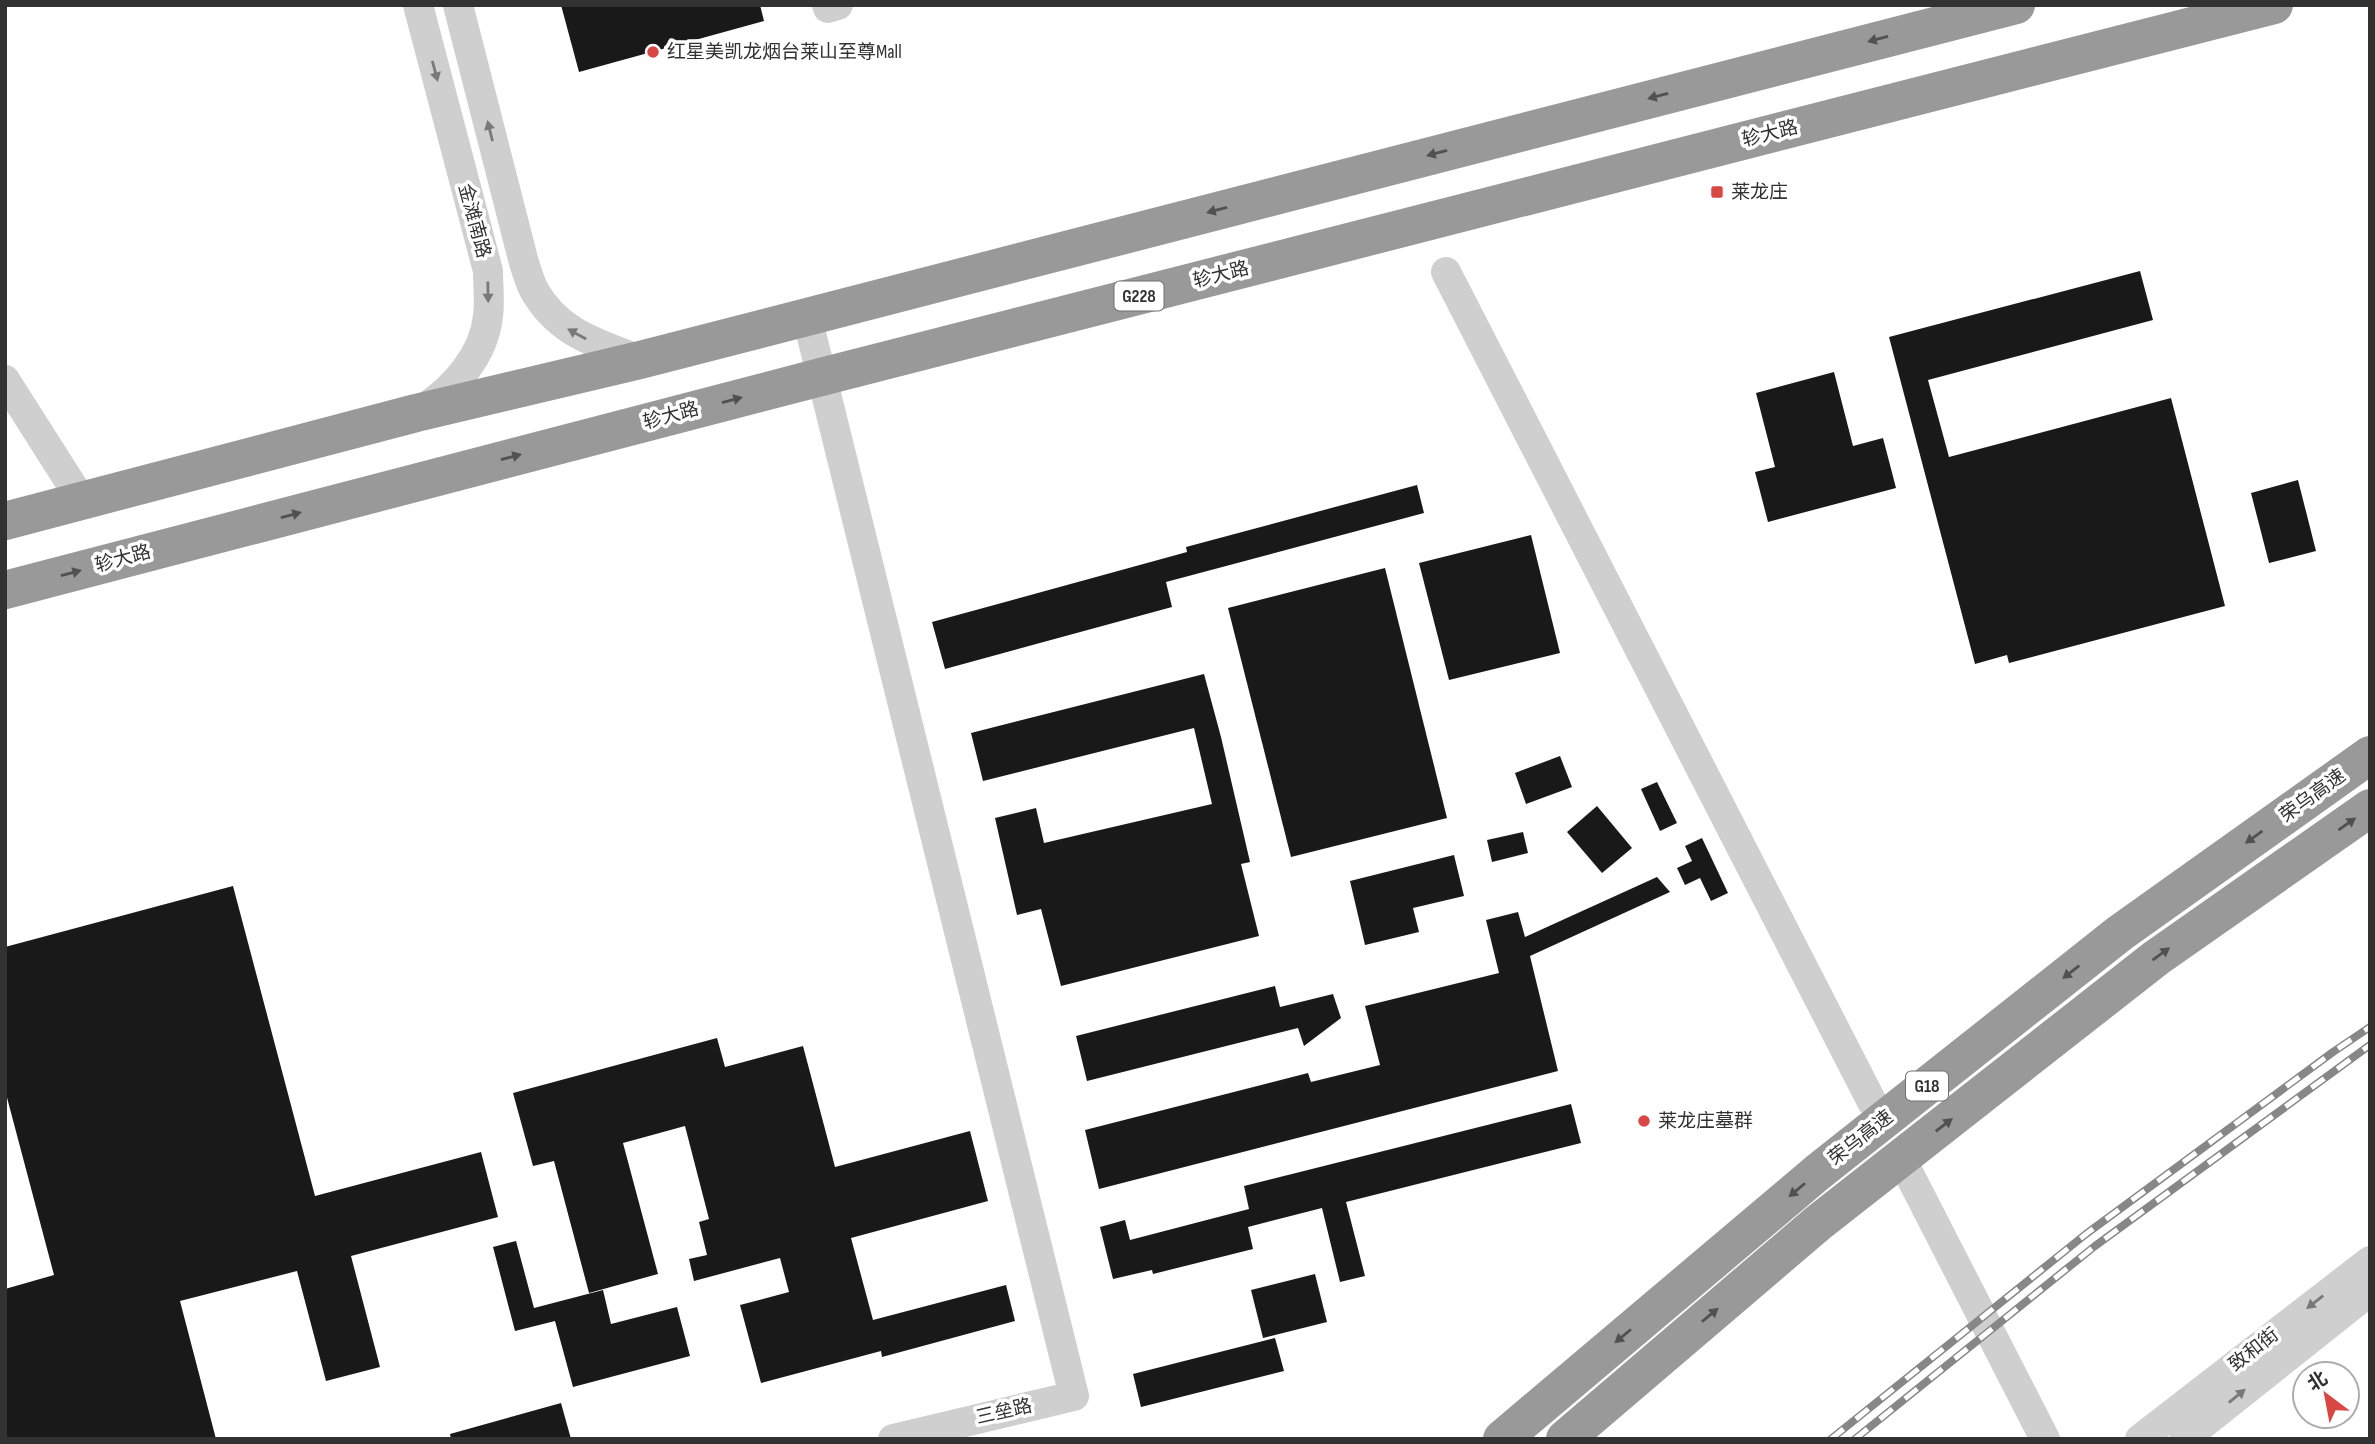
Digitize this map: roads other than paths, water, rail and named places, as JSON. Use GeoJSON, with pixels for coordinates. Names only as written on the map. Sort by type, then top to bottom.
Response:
{"type":"FeatureCollection","features":[{"type":"Feature","properties":{"kind":"highway"},"geometry":{"type":"LineString","coordinates":[[5,521],[416,413],[807,317],[1921,16],[2016,5]]}},
{"type":"Feature","properties":{"kind":"highway","name":"轸大路"},"geometry":{"type":"LineString","coordinates":[[5,590],[821,377],[2274,5]]}},
{"type":"Feature","properties":{"kind":"highway","name":"荣乌高速"},"geometry":{"type":"LineString","coordinates":[[1502,1439],[1818,1172],[2120,933],[2370,755]]}},
{"type":"Feature","properties":{"kind":"highway","name":"G18"},"geometry":{"type":"LineString","coordinates":[[1565,1439],[1818,1223],[2112,992],[2156,958],[2370,808]]}},
{"type":"Feature","properties":{"kind":"street","name":"金滩南路"},"geometry":{"type":"LineString","coordinates":[[416,413],[444,395],[464,373],[481,342],[488,316],[488,271],[418,5]]}},
{"type":"Feature","properties":{"kind":"street","name":"金滩南路"},"geometry":{"type":"LineString","coordinates":[[457,5],[533,289],[548,310],[567,329],[640,360]]}},
{"type":"Feature","properties":{"kind":"street"},"geometry":{"type":"LineString","coordinates":[[827,5],[828,8],[838,5]]}},
{"type":"Feature","properties":{"kind":"street"},"geometry":{"type":"LineString","coordinates":[[1446,272],[1872,1102]]}},
{"type":"Feature","properties":{"kind":"street"},"geometry":{"type":"LineString","coordinates":[[807,317],[821,377]]}},
{"type":"Feature","properties":{"kind":"street","name":"三垒路"},"geometry":{"type":"LineString","coordinates":[[821,377],[1074,1396],[893,1439]]}},
{"type":"Feature","properties":{"kind":"street"},"geometry":{"type":"LineString","coordinates":[[5,380],[82,501]]}},
{"type":"Feature","properties":{"kind":"street"},"geometry":{"type":"LineString","coordinates":[[1907,1170],[2045,1439]]}},
{"type":"Feature","properties":{"kind":"street","name":"致和街"},"geometry":{"type":"LineString","coordinates":[[2140,1439],[2370,1261]]}},
{"type":"Feature","properties":{"kind":"street","name":"致和街"},"geometry":{"type":"LineString","coordinates":[[2184,1439],[2370,1291]]}},
{"type":"Feature","properties":{"kind":"railway"},"geometry":{"type":"LineString","coordinates":[[1831,1439],[2086,1234],[2370,1027]]}},
{"type":"Feature","properties":{"kind":"railway"},"geometry":{"type":"LineString","coordinates":[[1855,1439],[2095,1246],[2370,1045]]}},
{"type":"Feature","properties":{"kind":"place","name":"红星美凯龙烟台莱山至尊Mall"},"geometry":{"type":"Point","coordinates":[653,52]}},
{"type":"Feature","properties":{"kind":"place","name":"莱龙庄"},"geometry":{"type":"Point","coordinates":[1717,192]}},
{"type":"Feature","properties":{"kind":"place","name":"莱龙庄墓群"},"geometry":{"type":"Point","coordinates":[1644,1121]}}]}
